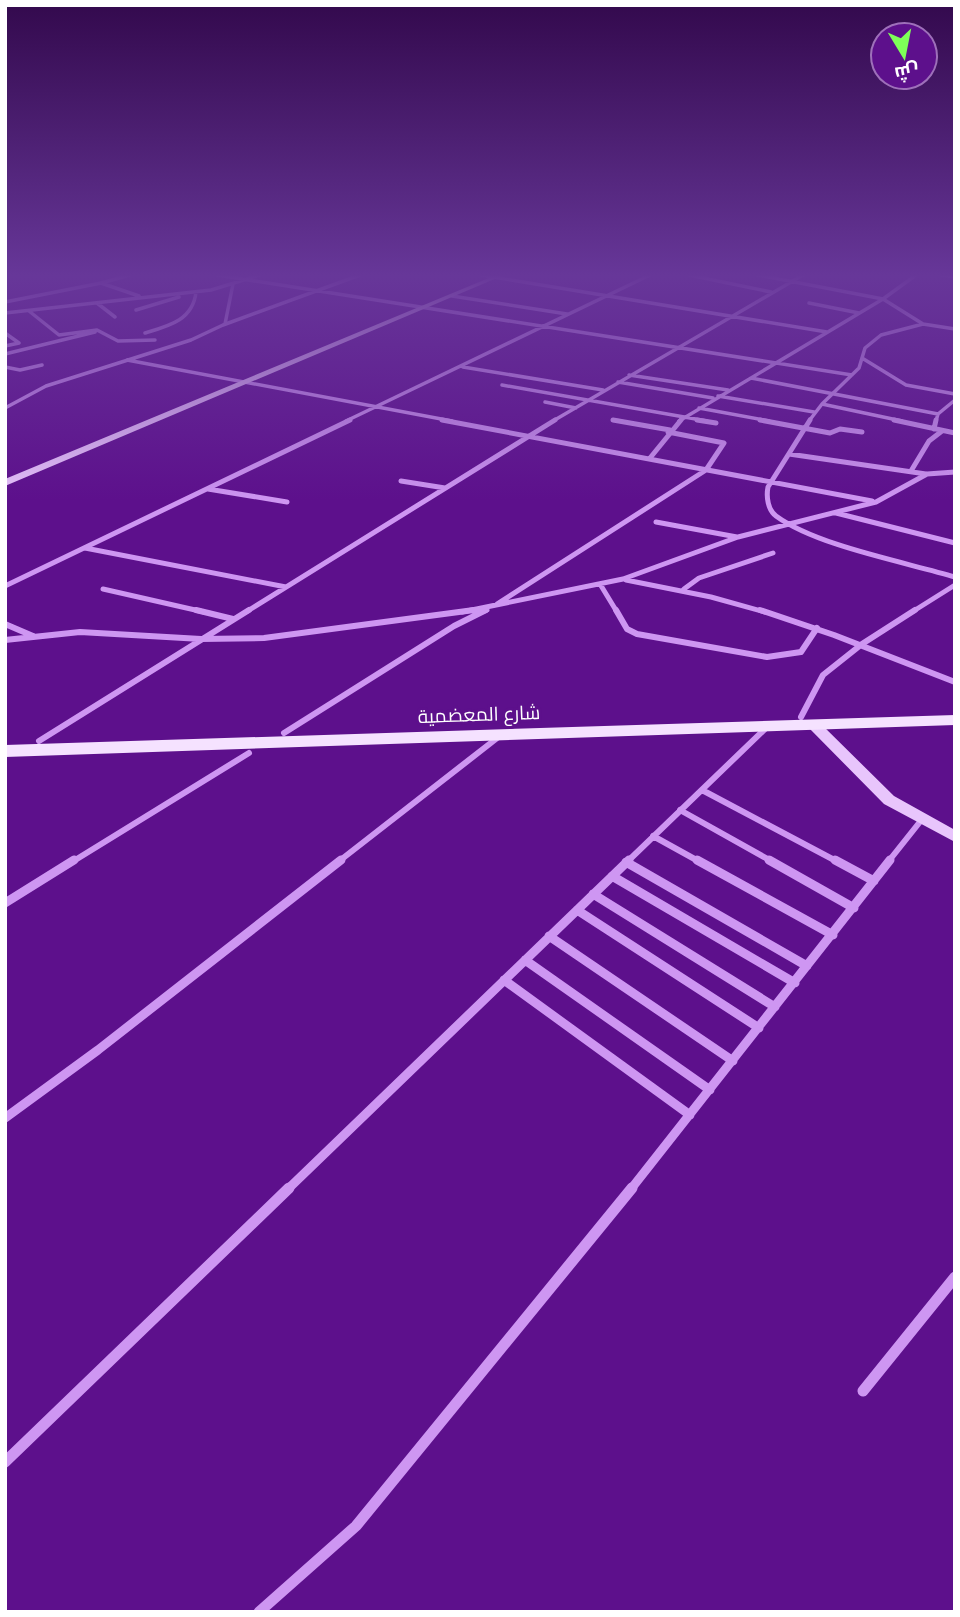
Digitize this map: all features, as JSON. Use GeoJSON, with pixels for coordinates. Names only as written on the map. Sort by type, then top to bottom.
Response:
{"type":"FeatureCollection","features":[{"type":"Feature","properties":{"kind":"main road"},"geometry":{"type":"LineString","coordinates":[[5,482],[321,350]]}},
{"type":"Feature","properties":{"kind":"main road","name":"شارع المعضمية"},"geometry":{"type":"LineString","coordinates":[[10,746],[39,741],[807,720],[955,713]]}},
{"type":"Feature","properties":{"kind":"main road"},"geometry":{"type":"LineString","coordinates":[[807,720],[889,800],[955,838]]}},
{"type":"Feature","properties":{"kind":"main road","name":"شارع المعضمية"},"geometry":{"type":"LineString","coordinates":[[10,746],[769,726],[807,720],[955,720]]}},
{"type":"Feature","properties":{"kind":"street"},"geometry":{"type":"LineString","coordinates":[[5,354],[24,350]]}},
{"type":"Feature","properties":{"kind":"street"},"geometry":{"type":"LineString","coordinates":[[5,408],[46,386],[158,350]]}},
{"type":"Feature","properties":{"kind":"street"},"geometry":{"type":"LineString","coordinates":[[5,586],[495,350]]}},
{"type":"Feature","properties":{"kind":"street"},"geometry":{"type":"LineString","coordinates":[[39,741],[670,350]]}},
{"type":"Feature","properties":{"kind":"street"},"geometry":{"type":"LineString","coordinates":[[690,350],[852,375]]}},
{"type":"Feature","properties":{"kind":"street"},"geometry":{"type":"LineString","coordinates":[[650,458],[682,418],[795,350]]}},
{"type":"Feature","properties":{"kind":"street"},"geometry":{"type":"LineString","coordinates":[[864,350],[852,375],[814,412],[774,483],[768,486],[766,496],[774,516],[821,538],[955,577]]}},
{"type":"Feature","properties":{"kind":"street"},"geometry":{"type":"LineString","coordinates":[[862,358],[906,385],[955,394]]}},
{"type":"Feature","properties":{"kind":"street"},"geometry":{"type":"LineString","coordinates":[[127,360],[876,502]]}},
{"type":"Feature","properties":{"kind":"street"},"geometry":{"type":"LineString","coordinates":[[5,367],[20,370],[42,365]]}},
{"type":"Feature","properties":{"kind":"street"},"geometry":{"type":"LineString","coordinates":[[461,367],[604,390]]}},
{"type":"Feature","properties":{"kind":"street"},"geometry":{"type":"LineString","coordinates":[[629,375],[728,390]]}},
{"type":"Feature","properties":{"kind":"street"},"geometry":{"type":"LineString","coordinates":[[750,377],[938,414]]}},
{"type":"Feature","properties":{"kind":"street"},"geometry":{"type":"LineString","coordinates":[[618,382],[814,412]]}},
{"type":"Feature","properties":{"kind":"street"},"geometry":{"type":"LineString","coordinates":[[502,385],[716,424]]}},
{"type":"Feature","properties":{"kind":"street"},"geometry":{"type":"LineString","coordinates":[[934,429],[938,414],[955,400]]}},
{"type":"Feature","properties":{"kind":"street"},"geometry":{"type":"LineString","coordinates":[[545,402],[576,408]]}},
{"type":"Feature","properties":{"kind":"street"},"geometry":{"type":"LineString","coordinates":[[822,404],[955,433]]}},
{"type":"Feature","properties":{"kind":"street"},"geometry":{"type":"LineString","coordinates":[[698,408],[830,433],[840,429],[862,432]]}},
{"type":"Feature","properties":{"kind":"street"},"geometry":{"type":"LineString","coordinates":[[284,733],[454,626],[491,608],[706,470],[724,443],[613,420]]}},
{"type":"Feature","properties":{"kind":"street"},"geometry":{"type":"LineString","coordinates":[[911,471],[929,441],[934,440],[942,431]]}},
{"type":"Feature","properties":{"kind":"street"},"geometry":{"type":"LineString","coordinates":[[789,454],[927,474],[955,472]]}},
{"type":"Feature","properties":{"kind":"street"},"geometry":{"type":"LineString","coordinates":[[5,640],[80,632],[201,639],[264,638],[335,631],[491,608],[623,579],[738,537],[876,502],[927,474]]}},
{"type":"Feature","properties":{"kind":"street"},"geometry":{"type":"LineString","coordinates":[[401,481],[445,488]]}},
{"type":"Feature","properties":{"kind":"street"},"geometry":{"type":"LineString","coordinates":[[207,489],[287,502]]}},
{"type":"Feature","properties":{"kind":"street"},"geometry":{"type":"LineString","coordinates":[[836,513],[955,543]]}},
{"type":"Feature","properties":{"kind":"street"},"geometry":{"type":"LineString","coordinates":[[656,522],[738,537]]}},
{"type":"Feature","properties":{"kind":"street"},"geometry":{"type":"LineString","coordinates":[[84,548],[287,587]]}},
{"type":"Feature","properties":{"kind":"street"},"geometry":{"type":"LineString","coordinates":[[684,589],[699,578],[773,553]]}},
{"type":"Feature","properties":{"kind":"street"},"geometry":{"type":"LineString","coordinates":[[623,579],[729,599],[862,644],[955,682]]}},
{"type":"Feature","properties":{"kind":"street"},"geometry":{"type":"LineString","coordinates":[[600,584],[627,629],[637,634],[768,657],[801,652],[817,628]]}},
{"type":"Feature","properties":{"kind":"street"},"geometry":{"type":"LineString","coordinates":[[807,720],[823,675],[862,644],[955,585]]}},
{"type":"Feature","properties":{"kind":"street"},"geometry":{"type":"LineString","coordinates":[[103,589],[233,620]]}},
{"type":"Feature","properties":{"kind":"street"},"geometry":{"type":"LineString","coordinates":[[5,624],[33,636]]}},
{"type":"Feature","properties":{"kind":"street"},"geometry":{"type":"LineString","coordinates":[[5,1462],[769,726]]}},
{"type":"Feature","properties":{"kind":"street"},"geometry":{"type":"LineString","coordinates":[[5,1118],[98,1050],[501,734]]}},
{"type":"Feature","properties":{"kind":"street"},"geometry":{"type":"LineString","coordinates":[[5,903],[249,753]]}},
{"type":"Feature","properties":{"kind":"street"},"geometry":{"type":"LineString","coordinates":[[702,790],[874,881]]}},
{"type":"Feature","properties":{"kind":"street"},"geometry":{"type":"LineString","coordinates":[[680,810],[855,908]]}},
{"type":"Feature","properties":{"kind":"street"},"geometry":{"type":"LineString","coordinates":[[259,1612],[356,1526],[690,1115],[923,818]]}},
{"type":"Feature","properties":{"kind":"street"},"geometry":{"type":"LineString","coordinates":[[653,836],[833,935]]}},
{"type":"Feature","properties":{"kind":"street"},"geometry":{"type":"LineString","coordinates":[[626,862],[807,966]]}},
{"type":"Feature","properties":{"kind":"street"},"geometry":{"type":"LineString","coordinates":[[612,876],[795,983]]}},
{"type":"Feature","properties":{"kind":"street"},"geometry":{"type":"LineString","coordinates":[[593,894],[775,1007]]}},
{"type":"Feature","properties":{"kind":"street"},"geometry":{"type":"LineString","coordinates":[[577,910],[759,1028]]}},
{"type":"Feature","properties":{"kind":"street"},"geometry":{"type":"LineString","coordinates":[[549,936],[733,1060]]}},
{"type":"Feature","properties":{"kind":"street"},"geometry":{"type":"LineString","coordinates":[[525,960],[710,1090]]}},
{"type":"Feature","properties":{"kind":"street"},"geometry":{"type":"LineString","coordinates":[[504,980],[690,1115]]}},
{"type":"Feature","properties":{"kind":"street"},"geometry":{"type":"LineString","coordinates":[[863,1391],[955,1276]]}}]}
